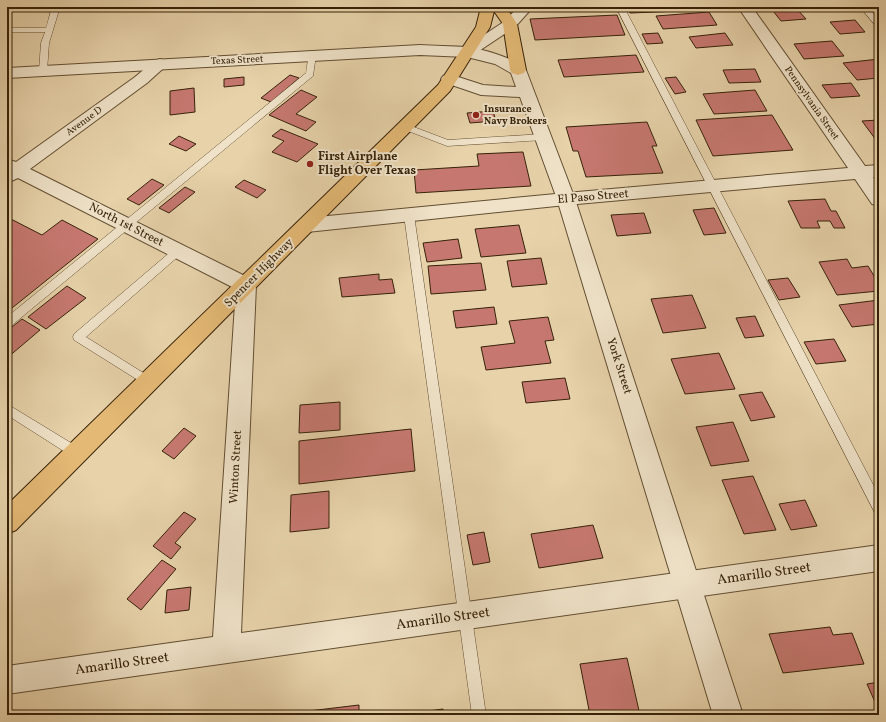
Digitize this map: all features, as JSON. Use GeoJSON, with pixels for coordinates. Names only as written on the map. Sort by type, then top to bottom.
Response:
{"type":"FeatureCollection","features":[{"type":"Feature","properties":{"kind":"main road","name":"Spencer Highway"},"geometry":{"type":"LineString","coordinates":[[7,522],[444,88],[483,27],[488,7]]}},
{"type":"Feature","properties":{"kind":"main road"},"geometry":{"type":"LineString","coordinates":[[498,7],[510,24],[518,70]]}},
{"type":"Feature","properties":{"kind":"street"},"geometry":{"type":"LineString","coordinates":[[468,52],[510,24],[526,7]]}},
{"type":"Feature","properties":{"kind":"street","name":"Pennsylvania Street"},"geometry":{"type":"LineString","coordinates":[[745,7],[879,200]]}},
{"type":"Feature","properties":{"kind":"street","name":"Texas Street"},"geometry":{"type":"LineString","coordinates":[[7,73],[420,50],[468,52]]}},
{"type":"Feature","properties":{"kind":"street"},"geometry":{"type":"LineString","coordinates":[[468,52],[500,61],[518,70]]}},
{"type":"Feature","properties":{"kind":"street","name":"Avenue D"},"geometry":{"type":"LineString","coordinates":[[10,171],[142,80],[160,64]]}},
{"type":"Feature","properties":{"kind":"street","name":"York Street"},"geometry":{"type":"LineString","coordinates":[[518,70],[566,199],[728,715]]}},
{"type":"Feature","properties":{"kind":"street"},"geometry":{"type":"LineString","coordinates":[[449,79],[481,90],[526,92]]}},
{"type":"Feature","properties":{"kind":"street","name":"North 1st Street"},"geometry":{"type":"LineString","coordinates":[[10,171],[126,225],[246,285]]}},
{"type":"Feature","properties":{"kind":"street","name":"El Paso Street"},"geometry":{"type":"LineString","coordinates":[[306,225],[566,199],[879,171]]}},
{"type":"Feature","properties":{"kind":"street","name":"Winton Street"},"geometry":{"type":"LineString","coordinates":[[226,649],[246,285]]}},
{"type":"Feature","properties":{"kind":"street","name":"Amarillo Street"},"geometry":{"type":"LineString","coordinates":[[7,680],[879,558]]}},
{"type":"Feature","properties":{"kind":"lane"},"geometry":{"type":"LineString","coordinates":[[43,71],[45,43],[56,7]]}},
{"type":"Feature","properties":{"kind":"lane"},"geometry":{"type":"LineString","coordinates":[[620,7],[879,509]]}},
{"type":"Feature","properties":{"kind":"lane"},"geometry":{"type":"LineString","coordinates":[[864,7],[879,24]]}},
{"type":"Feature","properties":{"kind":"lane"},"geometry":{"type":"LineString","coordinates":[[7,30],[49,30]]}},
{"type":"Feature","properties":{"kind":"lane"},"geometry":{"type":"LineString","coordinates":[[7,323],[310,74],[312,55]]}},
{"type":"Feature","properties":{"kind":"lane"},"geometry":{"type":"LineString","coordinates":[[406,127],[447,143],[543,137]]}},
{"type":"Feature","properties":{"kind":"lane"},"geometry":{"type":"LineString","coordinates":[[408,215],[479,715]]}},
{"type":"Feature","properties":{"kind":"lane"},"geometry":{"type":"LineString","coordinates":[[149,382],[78,337],[178,251]]}},
{"type":"Feature","properties":{"kind":"lane"},"geometry":{"type":"LineString","coordinates":[[7,409],[77,453]]}},
{"type":"Feature","properties":{"kind":"building"},"geometry":{"type":"Polygon","coordinates":[[[628,7],[703,7],[705,10],[630,13],[628,7]]]}},
{"type":"Feature","properties":{"kind":"building"},"geometry":{"type":"Polygon","coordinates":[[[797,9],[806,19],[781,21],[773,11],[797,9]]]}},
{"type":"Feature","properties":{"kind":"building"},"geometry":{"type":"Polygon","coordinates":[[[709,12],[717,25],[663,29],[656,16],[709,12]]]}},
{"type":"Feature","properties":{"kind":"building"},"geometry":{"type":"Polygon","coordinates":[[[617,15],[625,35],[535,40],[530,19],[617,15]]]}},
{"type":"Feature","properties":{"kind":"building"},"geometry":{"type":"Polygon","coordinates":[[[855,20],[865,32],[840,34],[830,22],[855,20]]]}},
{"type":"Feature","properties":{"kind":"building"},"geometry":{"type":"Polygon","coordinates":[[[658,33],[663,43],[647,44],[642,34],[658,33]]]}},
{"type":"Feature","properties":{"kind":"building"},"geometry":{"type":"Polygon","coordinates":[[[725,33],[733,45],[696,48],[689,37],[725,33]]]}},
{"type":"Feature","properties":{"kind":"building"},"geometry":{"type":"Polygon","coordinates":[[[832,41],[844,56],[804,59],[794,44],[832,41]]]}},
{"type":"Feature","properties":{"kind":"building"},"geometry":{"type":"Polygon","coordinates":[[[636,55],[644,72],[564,77],[558,60],[636,55]]]}},
{"type":"Feature","properties":{"kind":"building"},"geometry":{"type":"Polygon","coordinates":[[[879,59],[879,78],[857,80],[843,63],[879,59]]]}},
{"type":"Feature","properties":{"kind":"building"},"geometry":{"type":"Polygon","coordinates":[[[755,69],[761,82],[729,83],[723,70],[755,69]]]}},
{"type":"Feature","properties":{"kind":"building"},"geometry":{"type":"Polygon","coordinates":[[[290,75],[299,78],[271,102],[261,98],[290,75]]]}},
{"type":"Feature","properties":{"kind":"building"},"geometry":{"type":"Polygon","coordinates":[[[244,77],[244,85],[224,87],[224,79],[244,77]]]}},
{"type":"Feature","properties":{"kind":"building"},"geometry":{"type":"Polygon","coordinates":[[[676,77],[686,92],[675,94],[665,78],[676,77]]]}},
{"type":"Feature","properties":{"kind":"building"},"geometry":{"type":"Polygon","coordinates":[[[851,83],[860,96],[831,98],[822,85],[851,83]]]}},
{"type":"Feature","properties":{"kind":"building"},"geometry":{"type":"Polygon","coordinates":[[[194,88],[195,112],[170,115],[170,91],[194,88]]]}},
{"type":"Feature","properties":{"kind":"building"},"geometry":{"type":"Polygon","coordinates":[[[301,90],[317,97],[296,114],[316,122],[306,131],[269,115],[301,90]]]}},
{"type":"Feature","properties":{"kind":"building"},"geometry":{"type":"Polygon","coordinates":[[[755,90],[767,111],[714,114],[703,94],[755,90]]]}},
{"type":"Feature","properties":{"kind":"building"},"geometry":{"type":"Polygon","coordinates":[[[493,111],[496,121],[470,123],[467,113],[493,111]]]}},
{"type":"Feature","properties":{"kind":"building"},"geometry":{"type":"Polygon","coordinates":[[[772,115],[793,150],[713,156],[696,120],[772,115]]]}},
{"type":"Feature","properties":{"kind":"building"},"geometry":{"type":"Polygon","coordinates":[[[879,120],[879,144],[862,121],[879,120]]]}},
{"type":"Feature","properties":{"kind":"building"},"geometry":{"type":"Polygon","coordinates":[[[647,122],[657,146],[652,146],[663,173],[586,177],[578,151],[573,151],[566,127],[647,122]]]}},
{"type":"Feature","properties":{"kind":"building"},"geometry":{"type":"Polygon","coordinates":[[[281,129],[318,144],[297,162],[272,152],[284,141],[272,136],[281,129]]]}},
{"type":"Feature","properties":{"kind":"building"},"geometry":{"type":"Polygon","coordinates":[[[179,136],[196,144],[186,151],[169,144],[179,136]]]}},
{"type":"Feature","properties":{"kind":"building"},"geometry":{"type":"Polygon","coordinates":[[[523,152],[531,186],[416,193],[414,170],[479,166],[477,154],[523,152]]]}},
{"type":"Feature","properties":{"kind":"building"},"geometry":{"type":"Polygon","coordinates":[[[152,179],[164,185],[139,205],[127,199],[152,179]]]}},
{"type":"Feature","properties":{"kind":"building"},"geometry":{"type":"Polygon","coordinates":[[[244,180],[266,190],[257,198],[235,187],[244,180]]]}},
{"type":"Feature","properties":{"kind":"building"},"geometry":{"type":"Polygon","coordinates":[[[185,187],[195,192],[169,213],[159,208],[185,187]]]}},
{"type":"Feature","properties":{"kind":"building"},"geometry":{"type":"Polygon","coordinates":[[[825,199],[831,211],[836,211],[845,228],[834,228],[830,221],[817,221],[820,228],[801,228],[788,201],[825,199]]]}},
{"type":"Feature","properties":{"kind":"building"},"geometry":{"type":"Polygon","coordinates":[[[714,208],[726,233],[704,235],[693,210],[714,208]]]}},
{"type":"Feature","properties":{"kind":"building"},"geometry":{"type":"Polygon","coordinates":[[[644,213],[651,233],[617,236],[611,215],[644,213]]]}},
{"type":"Feature","properties":{"kind":"building"},"geometry":{"type":"Polygon","coordinates":[[[7,217],[42,235],[62,220],[98,239],[7,312],[7,217]]]}},
{"type":"Feature","properties":{"kind":"building"},"geometry":{"type":"Polygon","coordinates":[[[519,225],[526,253],[481,257],[475,229],[519,225]]]}},
{"type":"Feature","properties":{"kind":"building"},"geometry":{"type":"Polygon","coordinates":[[[458,239],[462,258],[427,262],[423,243],[458,239]]]}},
{"type":"Feature","properties":{"kind":"building"},"geometry":{"type":"Polygon","coordinates":[[[541,258],[547,284],[512,287],[507,261],[541,258]]]}},
{"type":"Feature","properties":{"kind":"building"},"geometry":{"type":"Polygon","coordinates":[[[847,259],[852,268],[868,266],[879,284],[879,291],[837,295],[819,262],[847,259]]]}},
{"type":"Feature","properties":{"kind":"building"},"geometry":{"type":"Polygon","coordinates":[[[481,263],[486,290],[431,294],[428,266],[481,263]]]}},
{"type":"Feature","properties":{"kind":"building"},"geometry":{"type":"Polygon","coordinates":[[[379,274],[379,280],[392,279],[395,293],[342,297],[339,278],[379,274]]]}},
{"type":"Feature","properties":{"kind":"building"},"geometry":{"type":"Polygon","coordinates":[[[788,278],[800,297],[779,300],[768,280],[788,278]]]}},
{"type":"Feature","properties":{"kind":"building"},"geometry":{"type":"Polygon","coordinates":[[[67,286],[86,298],[46,329],[28,317],[67,286]]]}},
{"type":"Feature","properties":{"kind":"building"},"geometry":{"type":"Polygon","coordinates":[[[692,295],[706,328],[663,333],[651,299],[692,295]]]}},
{"type":"Feature","properties":{"kind":"building"},"geometry":{"type":"Polygon","coordinates":[[[879,300],[879,324],[852,327],[839,305],[879,300]]]}},
{"type":"Feature","properties":{"kind":"building"},"geometry":{"type":"Polygon","coordinates":[[[494,307],[497,324],[456,328],[453,311],[494,307]]]}},
{"type":"Feature","properties":{"kind":"building"},"geometry":{"type":"Polygon","coordinates":[[[755,316],[764,336],[745,338],[736,318],[755,316]]]}},
{"type":"Feature","properties":{"kind":"building"},"geometry":{"type":"Polygon","coordinates":[[[548,317],[554,340],[545,341],[551,363],[486,370],[481,347],[515,343],[509,321],[548,317]]]}},
{"type":"Feature","properties":{"kind":"building"},"geometry":{"type":"Polygon","coordinates":[[[22,319],[40,330],[7,358],[7,331],[22,319]]]}},
{"type":"Feature","properties":{"kind":"building"},"geometry":{"type":"Polygon","coordinates":[[[834,339],[846,361],[816,364],[804,342],[834,339]]]}},
{"type":"Feature","properties":{"kind":"building"},"geometry":{"type":"Polygon","coordinates":[[[719,353],[735,389],[685,394],[671,359],[719,353]]]}},
{"type":"Feature","properties":{"kind":"building"},"geometry":{"type":"Polygon","coordinates":[[[565,378],[570,399],[526,403],[522,382],[565,378]]]}},
{"type":"Feature","properties":{"kind":"building"},"geometry":{"type":"Polygon","coordinates":[[[762,392],[775,417],[751,421],[739,395],[762,392]]]}},
{"type":"Feature","properties":{"kind":"building"},"geometry":{"type":"Polygon","coordinates":[[[340,402],[340,430],[299,433],[300,405],[340,402]]]}},
{"type":"Feature","properties":{"kind":"building"},"geometry":{"type":"Polygon","coordinates":[[[733,422],[749,461],[711,466],[696,427],[733,422]]]}},
{"type":"Feature","properties":{"kind":"building"},"geometry":{"type":"Polygon","coordinates":[[[184,428],[196,436],[174,459],[162,451],[184,428]]]}},
{"type":"Feature","properties":{"kind":"building"},"geometry":{"type":"Polygon","coordinates":[[[411,429],[415,471],[299,484],[299,441],[411,429]]]}},
{"type":"Feature","properties":{"kind":"building"},"geometry":{"type":"Polygon","coordinates":[[[753,476],[776,530],[744,534],[722,480],[753,476]]]}},
{"type":"Feature","properties":{"kind":"building"},"geometry":{"type":"Polygon","coordinates":[[[329,491],[329,528],[290,532],[291,495],[329,491]]]}},
{"type":"Feature","properties":{"kind":"building"},"geometry":{"type":"Polygon","coordinates":[[[805,500],[817,526],[791,530],[779,504],[805,500]]]}},
{"type":"Feature","properties":{"kind":"building"},"geometry":{"type":"Polygon","coordinates":[[[184,512],[196,519],[175,543],[181,547],[171,559],[153,546],[184,512]]]}},
{"type":"Feature","properties":{"kind":"building"},"geometry":{"type":"Polygon","coordinates":[[[593,525],[603,558],[539,568],[531,534],[593,525]]]}},
{"type":"Feature","properties":{"kind":"building"},"geometry":{"type":"Polygon","coordinates":[[[484,532],[490,562],[473,565],[467,535],[484,532]]]}},
{"type":"Feature","properties":{"kind":"building"},"geometry":{"type":"Polygon","coordinates":[[[162,560],[176,569],[141,610],[127,599],[162,560]]]}},
{"type":"Feature","properties":{"kind":"building"},"geometry":{"type":"Polygon","coordinates":[[[191,587],[189,610],[165,613],[167,590],[191,587]]]}},
{"type":"Feature","properties":{"kind":"building"},"geometry":{"type":"Polygon","coordinates":[[[830,627],[833,635],[852,633],[864,664],[783,673],[769,634],[830,627]]]}},
{"type":"Feature","properties":{"kind":"building"},"geometry":{"type":"Polygon","coordinates":[[[627,658],[640,715],[590,715],[580,664],[627,658]]]}},
{"type":"Feature","properties":{"kind":"building"},"geometry":{"type":"Polygon","coordinates":[[[879,682],[879,711],[867,684],[879,682]]]}},
{"type":"Feature","properties":{"kind":"building"},"geometry":{"type":"Polygon","coordinates":[[[359,705],[359,715],[275,715],[359,705]]]}},
{"type":"Feature","properties":{"kind":"building"},"geometry":{"type":"Polygon","coordinates":[[[443,709],[444,715],[399,715],[443,709]]]}},
{"type":"Feature","properties":{"kind":"place","name":"Insurance Navy Brokers"},"geometry":{"type":"Point","coordinates":[476,115]}},
{"type":"Feature","properties":{"kind":"place","name":"First Airplane Flight Over Texas"},"geometry":{"type":"Point","coordinates":[310,164]}}]}
